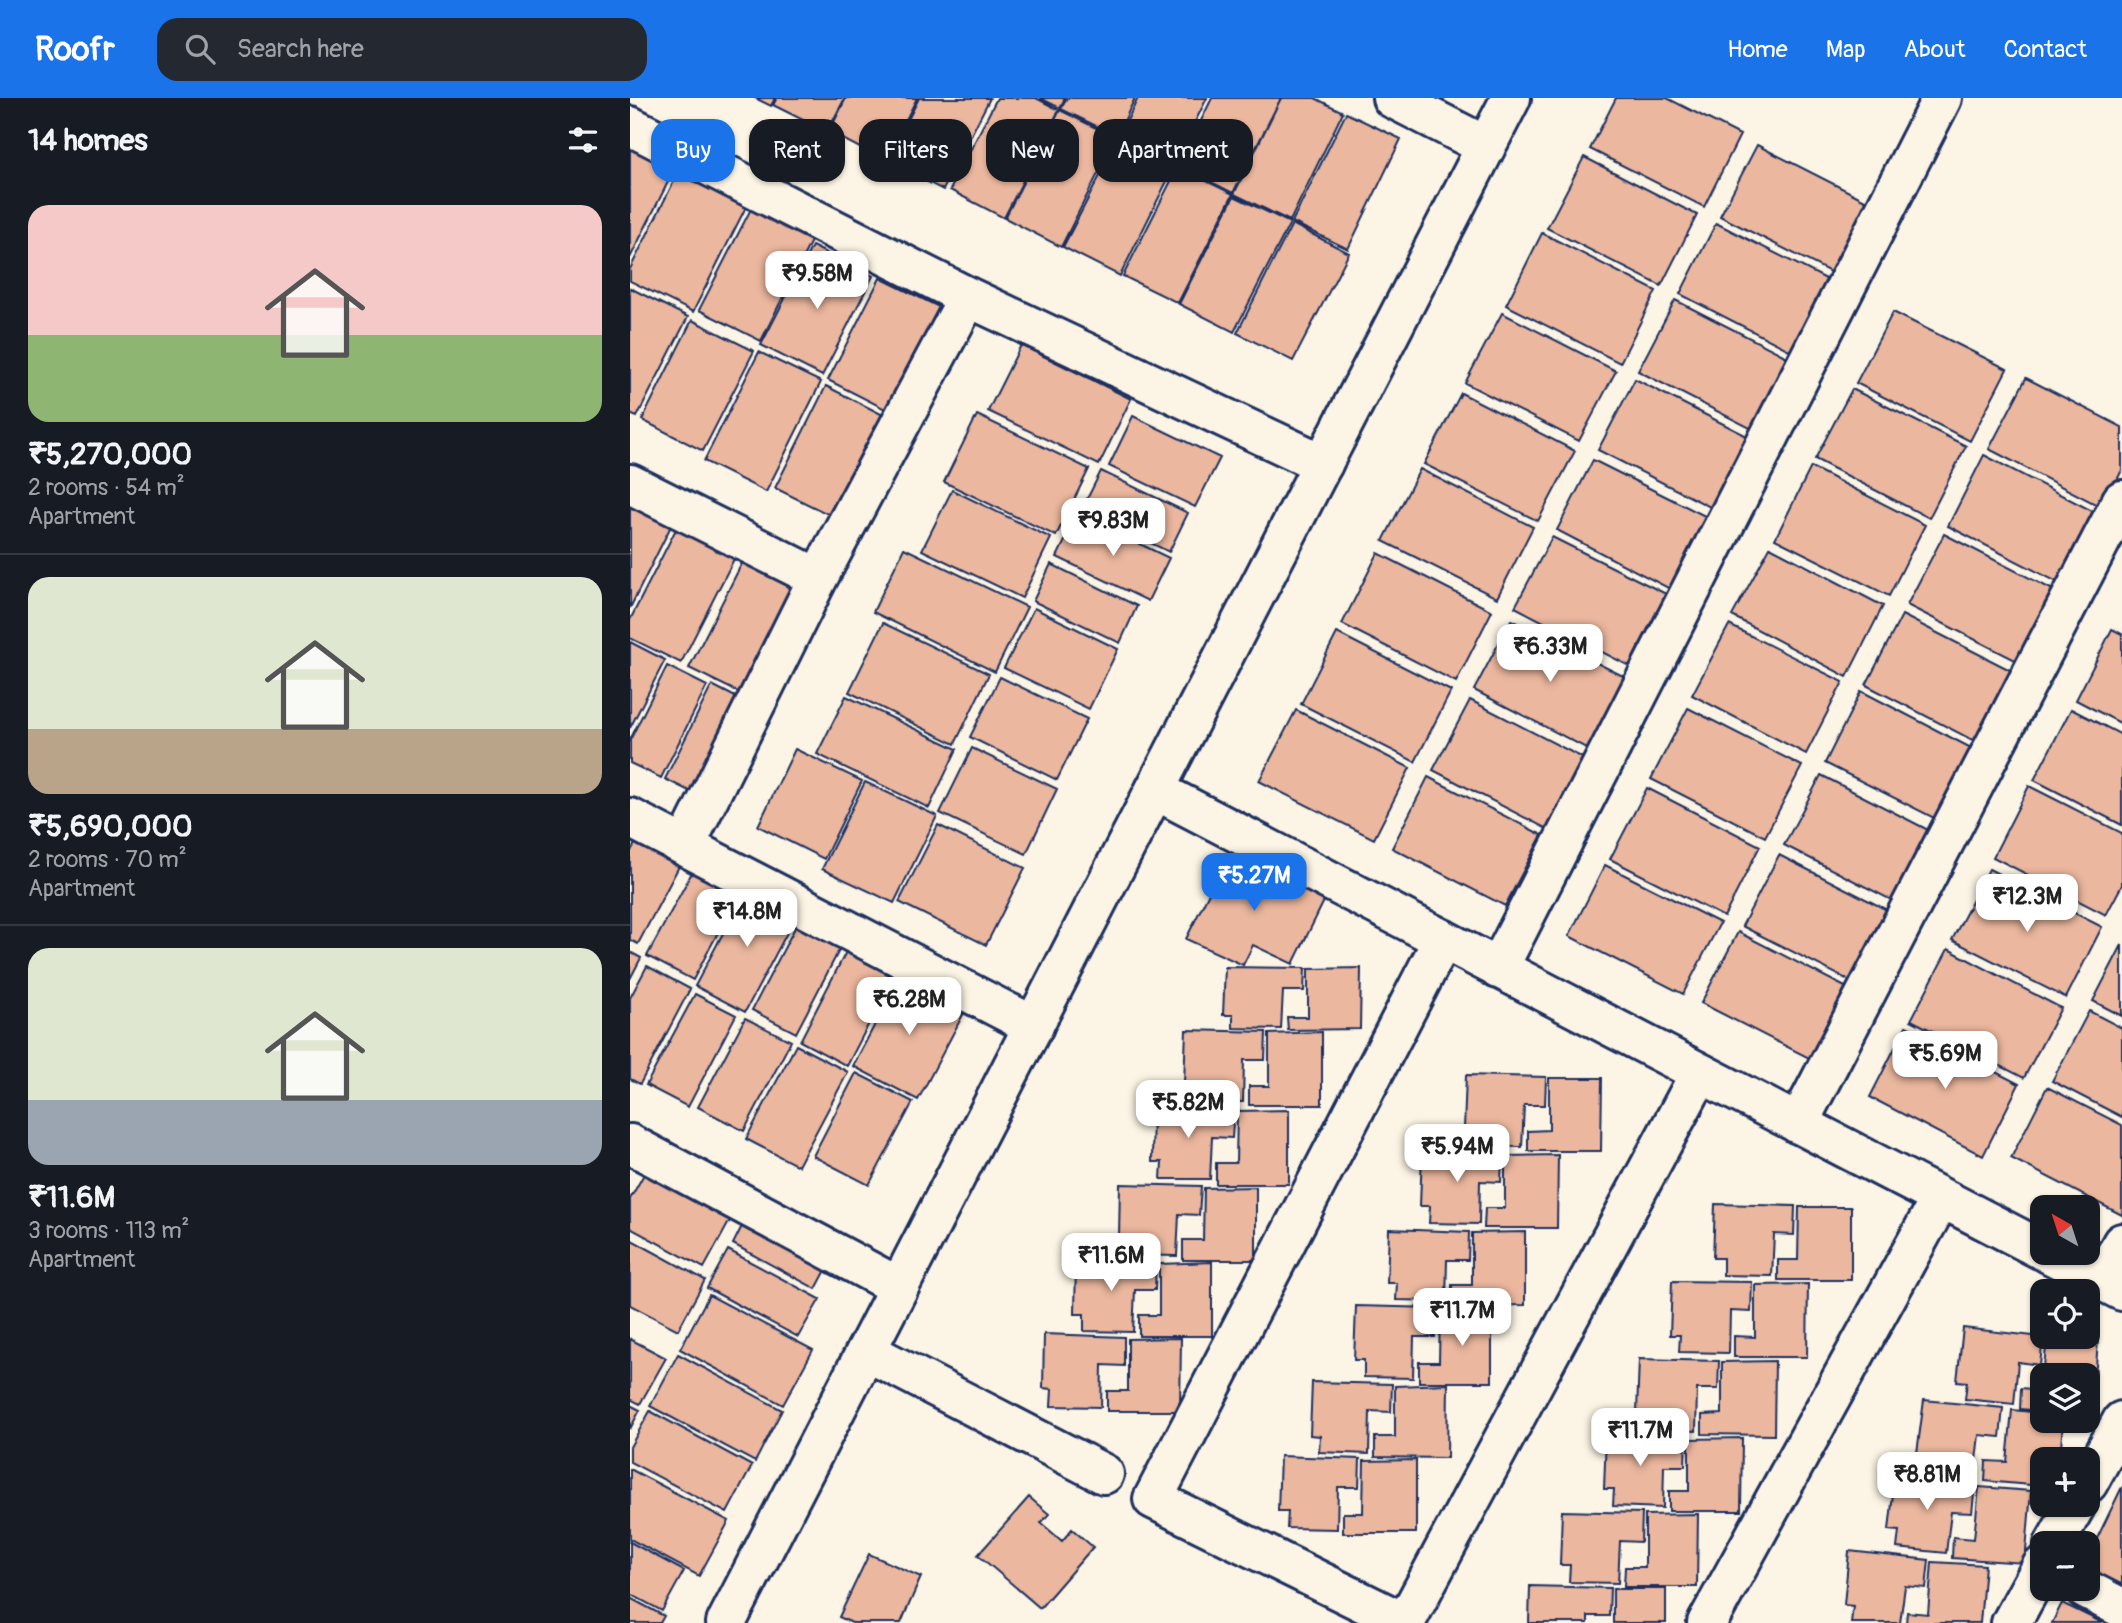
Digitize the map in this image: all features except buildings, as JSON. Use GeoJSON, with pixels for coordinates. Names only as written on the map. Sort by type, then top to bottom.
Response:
{"type":"FeatureCollection","features":[{"type":"Feature","properties":{"kind":"street"},"geometry":{"type":"LineString","coordinates":[[1392,98],[1486,146]]}},
{"type":"Feature","properties":{"kind":"street"},"geometry":{"type":"LineString","coordinates":[[726,1623],[1511,98]]}},
{"type":"Feature","properties":{"kind":"street"},"geometry":{"type":"LineString","coordinates":[[1498,968],[1942,98]]}},
{"type":"Feature","properties":{"kind":"street"},"geometry":{"type":"LineString","coordinates":[[630,126],[968,297],[1322,464]]}},
{"type":"Feature","properties":{"kind":"street"},"geometry":{"type":"LineString","coordinates":[[685,846],[818,579],[968,297]]}},
{"type":"Feature","properties":{"kind":"street"},"geometry":{"type":"LineString","coordinates":[[630,484],[818,579]]}},
{"type":"Feature","properties":{"kind":"street"},"geometry":{"type":"LineString","coordinates":[[1798,1124],[2122,500]]}},
{"type":"Feature","properties":{"kind":"street"},"geometry":{"type":"LineString","coordinates":[[1155,790],[2030,1244]]}},
{"type":"Feature","properties":{"kind":"street"},"geometry":{"type":"LineString","coordinates":[[630,818],[1034,1026]]}},
{"type":"Feature","properties":{"kind":"street"},"geometry":{"type":"LineString","coordinates":[[1443,939],[1153,1499],[1405,1623],[1700,1073]]}},
{"type":"Feature","properties":{"kind":"street"},"geometry":{"type":"LineString","coordinates":[[630,1144],[899,1287]]}},
{"type":"Feature","properties":{"kind":"street"},"geometry":{"type":"LineString","coordinates":[[1707,1623],[1941,1198]]}},
{"type":"Feature","properties":{"kind":"street"},"geometry":{"type":"LineString","coordinates":[[2071,1265],[2112,1286],[2122,1243]]}},
{"type":"Feature","properties":{"kind":"street"},"geometry":{"type":"LineString","coordinates":[[866,1351],[1104,1474]]}},
{"type":"Feature","properties":{"kind":"street"},"geometry":{"type":"LineString","coordinates":[[2100,1461],[2122,1421]]}},
{"type":"Feature","properties":{"kind":"street"},"geometry":{"type":"LineString","coordinates":[[2011,1623],[2030,1589]]}},
{"type":"Feature","properties":{"kind":"street"},"geometry":{"type":"LineString","coordinates":[[2100,1597],[2122,1608]]}}]}
